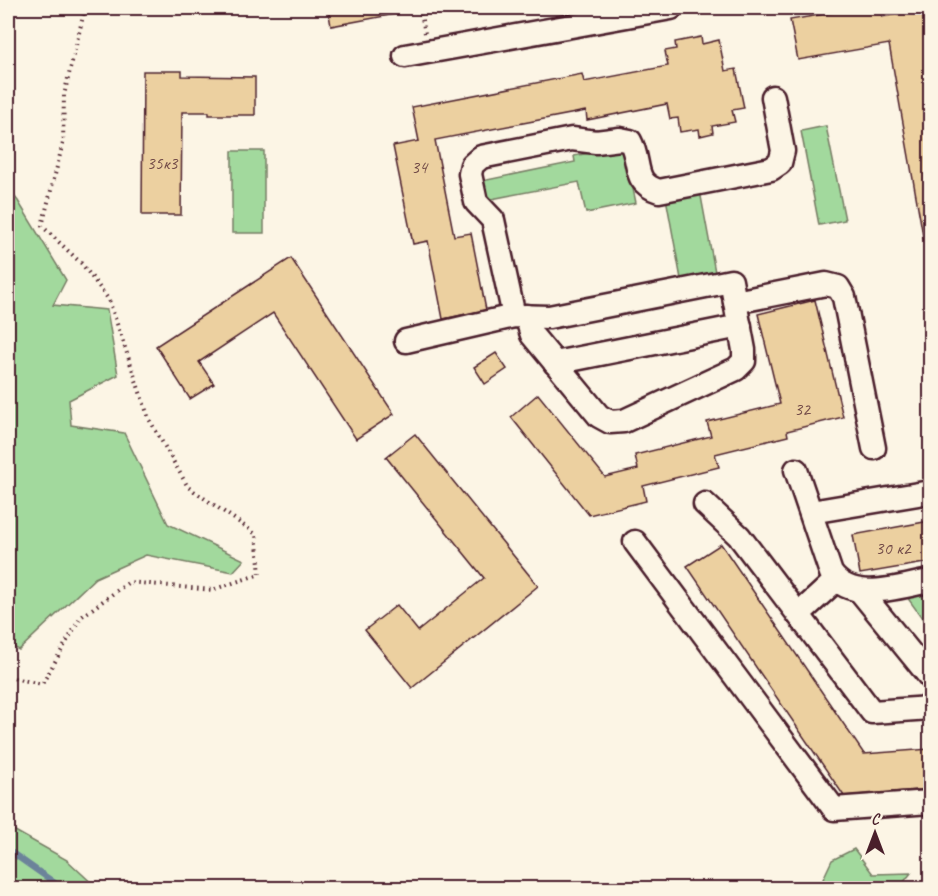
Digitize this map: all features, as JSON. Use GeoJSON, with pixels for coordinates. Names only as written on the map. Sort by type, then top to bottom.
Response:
{"type":"FeatureCollection","features":[{"type":"Feature","properties":{"kind":"street"},"geometry":{"type":"LineString","coordinates":[[405,56],[671,8]]}},
{"type":"Feature","properties":{"kind":"street"},"geometry":{"type":"LineString","coordinates":[[406,341],[520,316],[549,317],[731,281],[744,350],[744,361],[736,369],[624,421],[610,422],[599,416],[532,336],[520,316],[493,220],[476,202],[470,174],[472,165],[481,157],[572,139],[605,142],[620,139],[630,141],[635,150],[641,180],[647,187],[659,191],[771,169],[780,163],[783,151],[773,97]]}},
{"type":"Feature","properties":{"kind":"street"},"geometry":{"type":"LineString","coordinates":[[735,302],[826,284],[838,287],[844,297],[874,448]]}},
{"type":"Feature","properties":{"kind":"street"},"geometry":{"type":"LineString","coordinates":[[555,363],[740,326]]}},
{"type":"Feature","properties":{"kind":"street"},"geometry":{"type":"LineString","coordinates":[[796,470],[831,573],[836,580],[846,587],[860,591],[930,581]]}},
{"type":"Feature","properties":{"kind":"street"},"geometry":{"type":"LineString","coordinates":[[811,512],[930,492]]}},
{"type":"Feature","properties":{"kind":"street"},"geometry":{"type":"LineString","coordinates":[[705,504],[740,536],[872,712],[930,708]]}},
{"type":"Feature","properties":{"kind":"street"},"geometry":{"type":"LineString","coordinates":[[635,542],[834,809],[930,802]]}},
{"type":"Feature","properties":{"kind":"street"},"geometry":{"type":"LineString","coordinates":[[799,614],[836,580]]}},
{"type":"Feature","properties":{"kind":"street"},"geometry":{"type":"LineString","coordinates":[[860,591],[930,677]]}},
{"type":"Feature","properties":{"kind":"path"},"geometry":{"type":"LineString","coordinates":[[8,677],[42,684],[81,617],[129,582],[212,590],[260,574],[256,534],[188,486],[149,419],[109,300],[82,264],[42,225],[63,143],[64,95],[85,8]]}},
{"type":"Feature","properties":{"kind":"green space"},"geometry":{"type":"Polygon","coordinates":[[[826,126],[845,220],[819,225],[801,131],[826,126]]]}},
{"type":"Feature","properties":{"kind":"green space"},"geometry":{"type":"Polygon","coordinates":[[[624,146],[636,203],[586,213],[579,182],[486,200],[482,181],[575,162],[574,156],[624,146]]]}},
{"type":"Feature","properties":{"kind":"green space"},"geometry":{"type":"Polygon","coordinates":[[[232,151],[264,151],[264,233],[232,233],[232,151]]]}},
{"type":"Feature","properties":{"kind":"green space"},"geometry":{"type":"Polygon","coordinates":[[[8,188],[66,280],[53,305],[107,310],[118,375],[69,400],[71,425],[124,433],[168,524],[244,560],[233,572],[146,555],[95,578],[19,650],[8,644],[8,188]]]}},
{"type":"Feature","properties":{"kind":"green space"},"geometry":{"type":"Polygon","coordinates":[[[700,191],[715,272],[681,279],[666,198],[700,191]]]}},
{"type":"Feature","properties":{"kind":"green space"},"geometry":{"type":"Polygon","coordinates":[[[930,592],[930,629],[907,597],[930,592]]]}},
{"type":"Feature","properties":{"kind":"green space"},"geometry":{"type":"Polygon","coordinates":[[[8,827],[67,860],[97,888],[24,888],[8,877],[8,827]]]}},
{"type":"Feature","properties":{"kind":"green space"},"geometry":{"type":"Polygon","coordinates":[[[854,849],[873,874],[911,873],[899,888],[832,888],[823,879],[832,860],[854,849]]]}},
{"type":"Feature","properties":{"kind":"building"},"geometry":{"type":"Polygon","coordinates":[[[328,8],[400,8],[401,13],[331,26],[328,8]]]}},
{"type":"Feature","properties":{"kind":"building"},"geometry":{"type":"Polygon","coordinates":[[[859,8],[862,11],[880,8],[882,17],[930,8],[930,275],[889,44],[798,60],[790,20],[859,8]]]}},
{"type":"Feature","properties":{"kind":"building"},"geometry":{"type":"Polygon","coordinates":[[[701,37],[702,44],[719,40],[725,71],[736,69],[744,108],[732,110],[735,122],[712,126],[713,133],[700,136],[699,129],[680,132],[678,118],[670,119],[667,104],[587,120],[586,111],[435,140],[454,236],[471,233],[486,310],[443,319],[428,241],[413,244],[393,146],[419,141],[412,107],[582,74],[584,82],[668,66],[665,51],[676,49],[675,42],[701,37]]]}},
{"type":"Feature","properties":{"kind":"building"},"geometry":{"type":"Polygon","coordinates":[[[143,71],[182,71],[182,76],[255,77],[255,115],[209,115],[209,112],[182,112],[181,215],[142,215],[143,71]]]}},
{"type":"Feature","properties":{"kind":"building"},"geometry":{"type":"Polygon","coordinates":[[[291,258],[394,414],[356,439],[273,313],[199,362],[214,384],[190,399],[156,346],[291,258]]]}},
{"type":"Feature","properties":{"kind":"building"},"geometry":{"type":"Polygon","coordinates":[[[815,300],[843,417],[787,431],[788,436],[715,454],[719,467],[643,486],[646,501],[589,515],[511,417],[538,394],[605,477],[638,469],[635,455],[711,436],[707,422],[780,404],[758,314],[815,300]]]}},
{"type":"Feature","properties":{"kind":"building"},"geometry":{"type":"Polygon","coordinates":[[[496,353],[507,369],[485,384],[474,367],[496,353]]]}},
{"type":"Feature","properties":{"kind":"building"},"geometry":{"type":"Polygon","coordinates":[[[415,434],[538,586],[412,688],[365,630],[397,605],[418,631],[484,578],[386,457],[415,434]]]}},
{"type":"Feature","properties":{"kind":"building"},"geometry":{"type":"Polygon","coordinates":[[[930,521],[930,562],[860,574],[853,535],[930,521]]]}},
{"type":"Feature","properties":{"kind":"building"},"geometry":{"type":"Polygon","coordinates":[[[721,544],[864,754],[930,749],[930,789],[844,796],[687,566],[721,544]]]}},
{"type":"Feature","properties":{"kind":"waterway"},"geometry":{"type":"LineString","coordinates":[[8,850],[62,888]]}}]}
